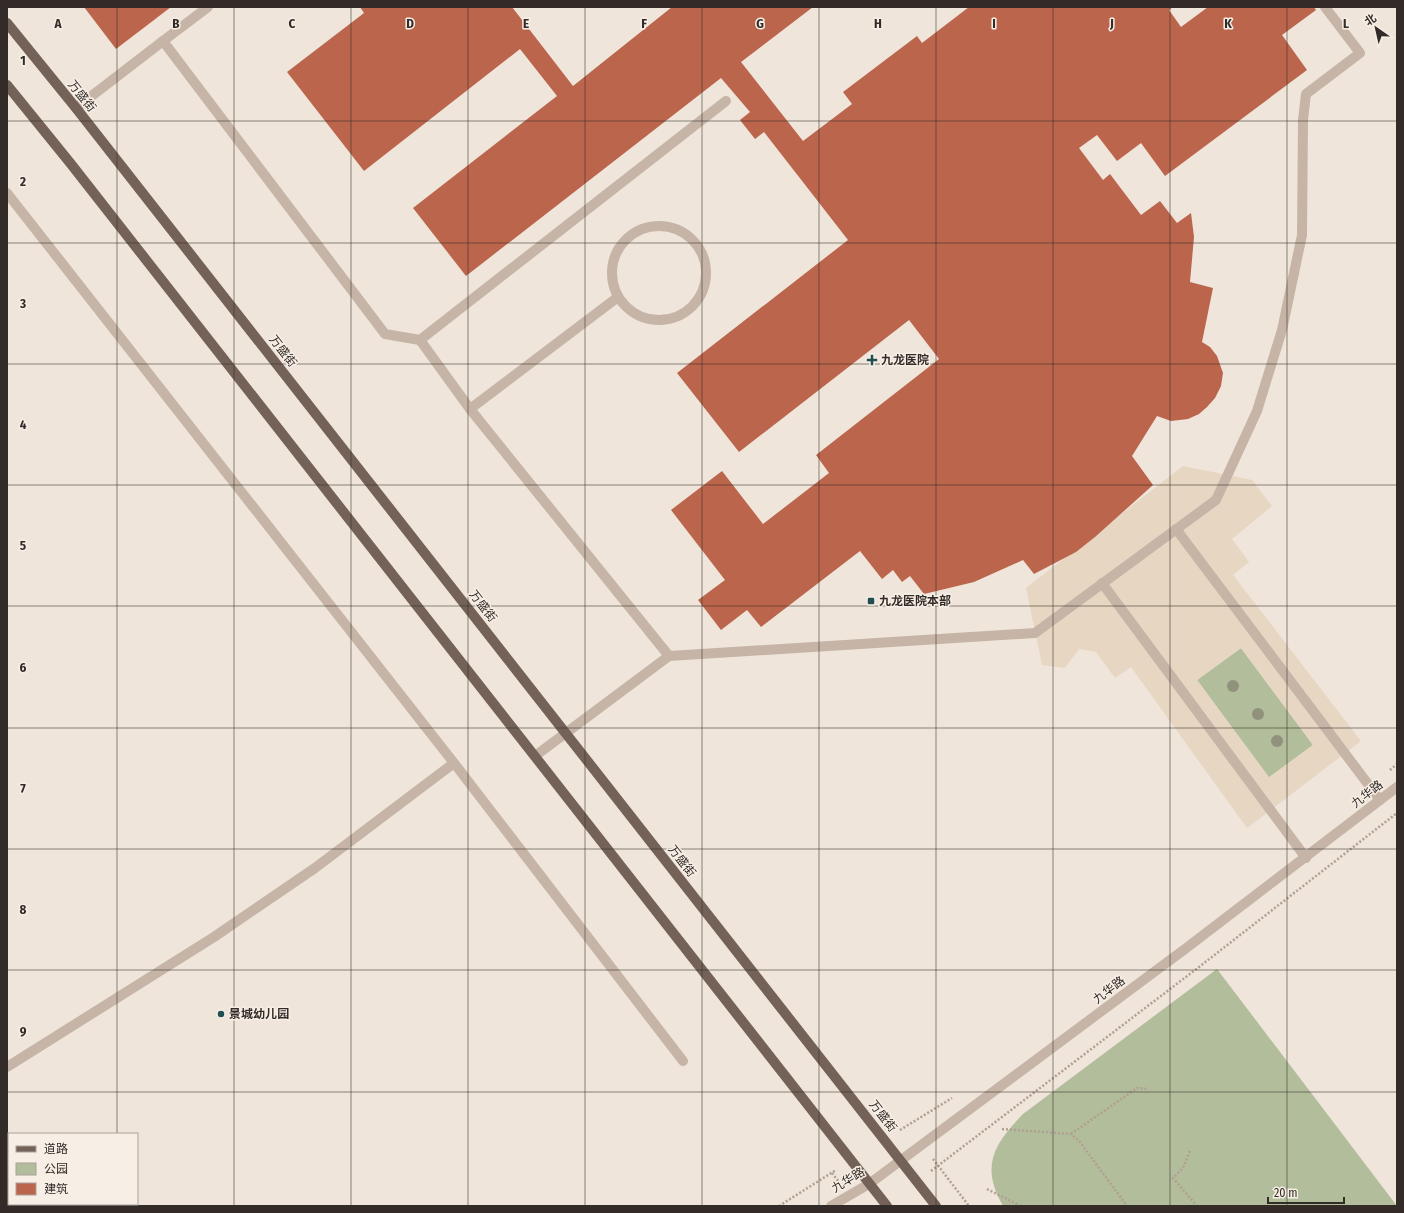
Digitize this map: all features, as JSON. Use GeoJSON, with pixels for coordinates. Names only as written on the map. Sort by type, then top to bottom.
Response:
{"type":"FeatureCollection","features":[{"type":"Feature","properties":{"kind":"main road","name":"万盛街"},"geometry":{"type":"LineString","coordinates":[[7,23],[76,108],[936,1206]]}},
{"type":"Feature","properties":{"kind":"main road"},"geometry":{"type":"LineString","coordinates":[[7,85],[71,164],[850,1161],[887,1206]]}},
{"type":"Feature","properties":{"kind":"street"},"geometry":{"type":"LineString","coordinates":[[76,108],[208,7]]}},
{"type":"Feature","properties":{"kind":"street"},"geometry":{"type":"LineString","coordinates":[[535,756],[669,656],[1035,633],[1216,500],[1257,411],[1282,330],[1302,235],[1303,120],[1306,94],[1360,53],[1325,7]]}},
{"type":"Feature","properties":{"kind":"street"},"geometry":{"type":"LineString","coordinates":[[163,41],[384,334],[420,340],[470,409],[669,656]]}},
{"type":"Feature","properties":{"kind":"street"},"geometry":{"type":"LineString","coordinates":[[420,340],[726,101]]}},
{"type":"Feature","properties":{"kind":"street"},"geometry":{"type":"LineString","coordinates":[[7,194],[454,763],[683,1061]]}},
{"type":"Feature","properties":{"kind":"street"},"geometry":{"type":"LineString","coordinates":[[654,226],[668,227],[680,231],[692,239],[700,250],[705,262],[706,275],[704,288],[698,301],[688,310],[676,317],[664,320],[650,320],[626,308],[618,298],[613,285],[612,271],[614,258],[620,246],[630,236],[641,230],[654,226]]}},
{"type":"Feature","properties":{"kind":"street"},"geometry":{"type":"LineString","coordinates":[[470,409],[618,298]]}},
{"type":"Feature","properties":{"kind":"street"},"geometry":{"type":"LineString","coordinates":[[1176,530],[1380,800]]}},
{"type":"Feature","properties":{"kind":"street"},"geometry":{"type":"LineString","coordinates":[[1102,583],[1306,858]]}},
{"type":"Feature","properties":{"kind":"street"},"geometry":{"type":"LineString","coordinates":[[7,1067],[214,938],[315,868],[454,763]]}},
{"type":"Feature","properties":{"kind":"street","name":"九华路"},"geometry":{"type":"LineString","coordinates":[[831,1206],[869,1184],[922,1145],[1306,858],[1397,787]]}},
{"type":"Feature","properties":{"kind":"path"},"geometry":{"type":"LineString","coordinates":[[1370,786],[1397,764]]}},
{"type":"Feature","properties":{"kind":"path"},"geometry":{"type":"LineString","coordinates":[[917,1182],[1199,967],[1397,813]]}},
{"type":"Feature","properties":{"kind":"path"},"geometry":{"type":"LineString","coordinates":[[1071,1134],[1137,1088],[1148,1089]]}},
{"type":"Feature","properties":{"kind":"path"},"geometry":{"type":"LineString","coordinates":[[885,1139],[958,1094]]}},
{"type":"Feature","properties":{"kind":"path"},"geometry":{"type":"LineString","coordinates":[[907,1126],[969,1206]]}},
{"type":"Feature","properties":{"kind":"path"},"geometry":{"type":"LineString","coordinates":[[1002,1129],[1071,1134],[1080,1142],[1125,1205]]}},
{"type":"Feature","properties":{"kind":"path"},"geometry":{"type":"LineString","coordinates":[[1190,1151],[1183,1168],[1173,1178],[1197,1206]]}},
{"type":"Feature","properties":{"kind":"path"},"geometry":{"type":"LineString","coordinates":[[780,1206],[850,1161]]}},
{"type":"Feature","properties":{"kind":"path"},"geometry":{"type":"LineString","coordinates":[[987,1189],[1021,1206]]}},
{"type":"Feature","properties":{"kind":"green space"},"geometry":{"type":"Polygon","coordinates":[[[1241,648],[1313,745],[1269,778],[1197,680],[1241,648]]]}},
{"type":"Feature","properties":{"kind":"green space"},"geometry":{"type":"Polygon","coordinates":[[[1217,969],[1397,1206],[1003,1206],[996,1192],[992,1179],[992,1167],[998,1146],[1004,1135],[1013,1125],[1023,1114],[1217,969]]]}},
{"type":"Feature","properties":{"kind":"shaded area"},"geometry":{"type":"Polygon","coordinates":[[[1183,466],[1252,480],[1272,506],[1232,539],[1249,562],[1233,575],[1361,741],[1247,828],[1131,667],[1115,678],[1096,652],[1079,649],[1065,668],[1042,665],[1026,588],[1183,466]],[[1241,648],[1197,680],[1269,777],[1313,745],[1241,648]]]}},
{"type":"Feature","properties":{"kind":"building"},"geometry":{"type":"Polygon","coordinates":[[[84,7],[171,7],[116,49],[84,7]]]}},
{"type":"Feature","properties":{"kind":"building"},"geometry":{"type":"Polygon","coordinates":[[[360,7],[512,7],[573,86],[672,7],[813,7],[741,62],[803,141],[852,104],[843,92],[917,36],[922,43],[969,7],[1173,7],[1169,10],[1181,27],[1208,7],[1314,7],[1316,10],[1282,35],[1307,70],[1165,176],[1141,143],[1117,161],[1097,135],[1079,148],[1103,180],[1110,174],[1141,215],[1160,201],[1177,223],[1191,213],[1194,237],[1190,282],[1213,288],[1202,342],[1210,347],[1217,356],[1223,373],[1221,386],[1215,398],[1199,414],[1188,419],[1171,421],[1157,416],[1132,456],[1153,485],[1076,552],[1034,574],[1023,560],[974,582],[924,594],[910,576],[902,582],[893,570],[882,579],[860,551],[761,627],[747,610],[721,630],[698,600],[725,580],[671,510],[722,471],[763,524],[829,473],[816,455],[939,359],[909,320],[739,452],[677,373],[848,240],[764,132],[755,139],[740,120],[750,112],[721,78],[466,276],[413,208],[557,96],[520,49],[364,171],[287,72],[364,13],[360,7]]]}},
{"type":"Feature","properties":{"kind":"place","name":"九龙医院"},"geometry":{"type":"Point","coordinates":[872,360]}},
{"type":"Feature","properties":{"kind":"place","name":"九龙医院本部"},"geometry":{"type":"Point","coordinates":[871,601]}},
{"type":"Feature","properties":{"kind":"place","name":"景城幼儿园"},"geometry":{"type":"Point","coordinates":[221,1014]}}]}
